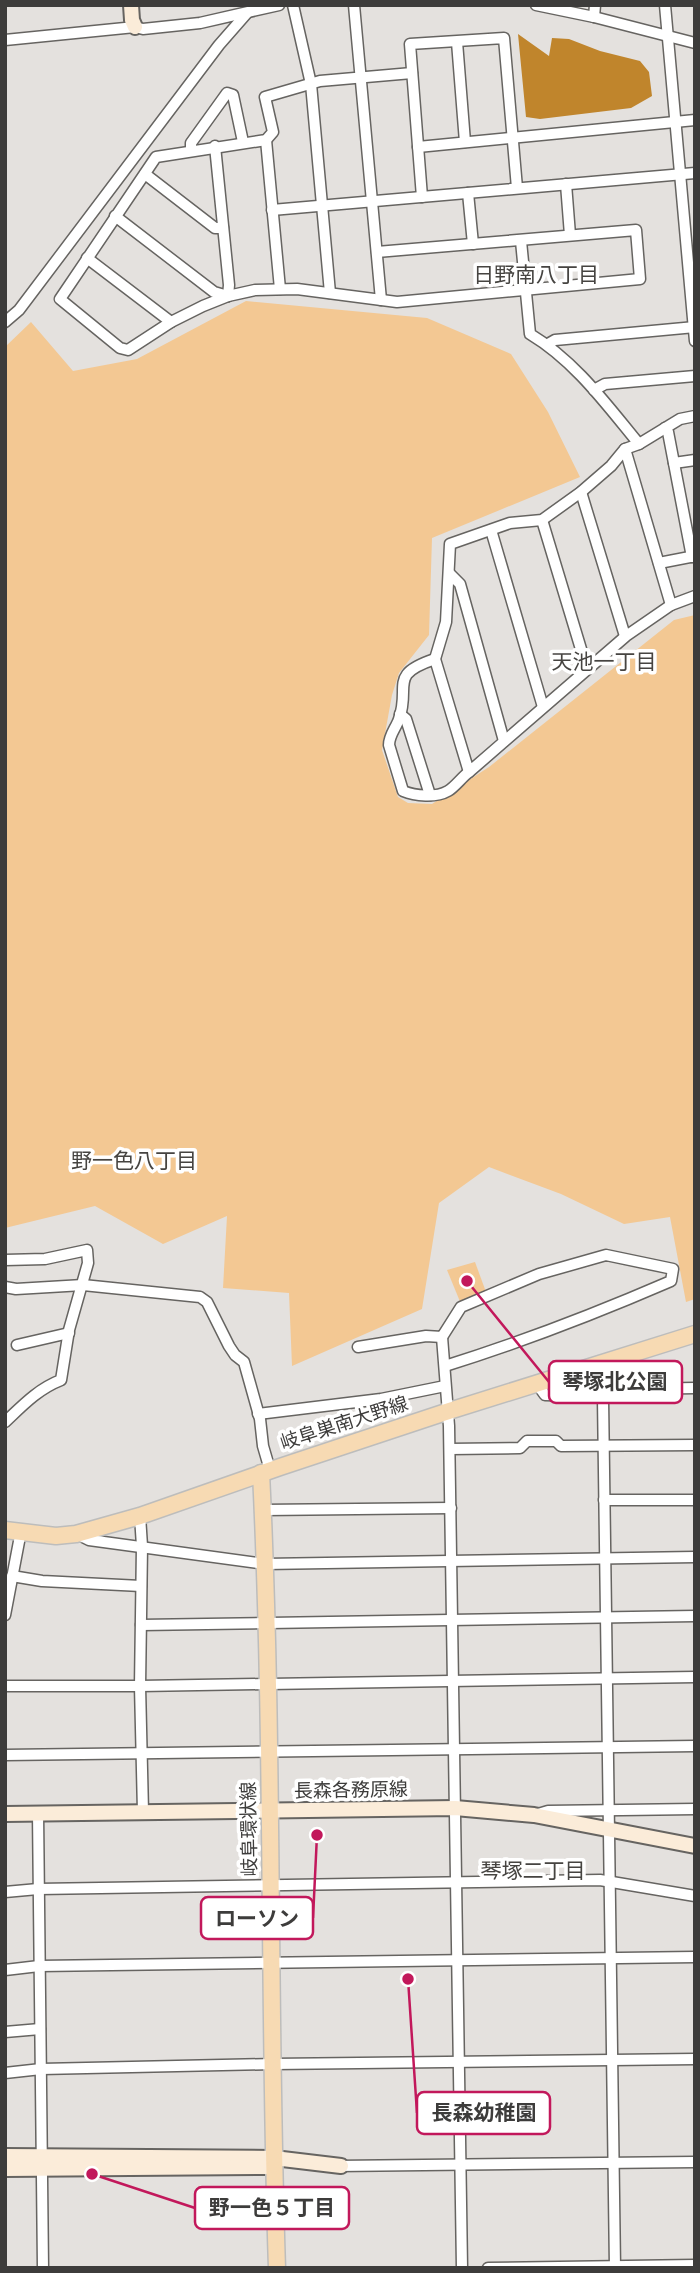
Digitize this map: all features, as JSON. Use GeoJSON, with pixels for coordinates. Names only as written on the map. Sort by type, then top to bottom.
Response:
{"type":"FeatureCollection","features":[{"type":"Feature","properties":{"kind":"main road"},"geometry":{"type":"LineString","coordinates":[[131,5],[135,27]]}},
{"type":"Feature","properties":{"kind":"main road","name":"岐阜巣南大野線"},"geometry":{"type":"LineString","coordinates":[[13,1531],[76,1534],[140,1516],[449,1411],[695,1334]]}},
{"type":"Feature","properties":{"kind":"main road","name":"岐阜環状線"},"geometry":{"type":"LineString","coordinates":[[266,1472],[263,1510],[277,2268]]}},
{"type":"Feature","properties":{"kind":"main road","name":"長森各務原線"},"geometry":{"type":"LineString","coordinates":[[5,1814],[454,1808],[534,1815],[695,1846]]}},
{"type":"Feature","properties":{"kind":"main road"},"geometry":{"type":"LineString","coordinates":[[5,2155],[42,2162],[274,2162],[341,2166]]}},
{"type":"Feature","properties":{"kind":"main road"},"geometry":{"type":"LineString","coordinates":[[5,2169],[42,2162]]}},
{"type":"Feature","properties":{"kind":"street"},"geometry":{"type":"LineString","coordinates":[[5,40],[200,23],[279,5]]}},
{"type":"Feature","properties":{"kind":"street"},"geometry":{"type":"LineString","coordinates":[[293,5],[311,84],[330,293]]}},
{"type":"Feature","properties":{"kind":"street"},"geometry":{"type":"LineString","coordinates":[[354,5],[381,300]]}},
{"type":"Feature","properties":{"kind":"street"},"geometry":{"type":"LineString","coordinates":[[536,5],[595,11],[695,43]]}},
{"type":"Feature","properties":{"kind":"street"},"geometry":{"type":"LineString","coordinates":[[665,5],[695,341]]}},
{"type":"Feature","properties":{"kind":"street"},"geometry":{"type":"LineString","coordinates":[[5,322],[19,310],[219,45],[247,13]]}},
{"type":"Feature","properties":{"kind":"street"},"geometry":{"type":"LineString","coordinates":[[422,197],[410,44],[504,38],[517,188]]}},
{"type":"Feature","properties":{"kind":"street"},"geometry":{"type":"LineString","coordinates":[[457,41],[465,142]]}},
{"type":"Feature","properties":{"kind":"street"},"geometry":{"type":"LineString","coordinates":[[377,252],[636,230],[640,279],[397,302],[330,293],[256,290],[228,296],[171,322],[128,350],[120,348],[60,299],[156,157],[266,140],[273,132],[265,97],[320,81],[412,73]]}},
{"type":"Feature","properties":{"kind":"street"},"geometry":{"type":"LineString","coordinates":[[191,150],[191,143],[227,93],[233,95],[243,142]]}},
{"type":"Feature","properties":{"kind":"street"},"geometry":{"type":"LineString","coordinates":[[418,147],[695,120]]}},
{"type":"Feature","properties":{"kind":"street"},"geometry":{"type":"LineString","coordinates":[[266,140],[279,289]]}},
{"type":"Feature","properties":{"kind":"street"},"geometry":{"type":"LineString","coordinates":[[215,146],[228,296]]}},
{"type":"Feature","properties":{"kind":"street"},"geometry":{"type":"LineString","coordinates":[[272,210],[695,173]]}},
{"type":"Feature","properties":{"kind":"street"},"geometry":{"type":"LineString","coordinates":[[145,174],[215,228],[223,228]]}},
{"type":"Feature","properties":{"kind":"street"},"geometry":{"type":"LineString","coordinates":[[566,184],[570,235]]}},
{"type":"Feature","properties":{"kind":"street"},"geometry":{"type":"LineString","coordinates":[[468,192],[473,244]]}},
{"type":"Feature","properties":{"kind":"street"},"geometry":{"type":"LineString","coordinates":[[115,216],[214,292],[228,296]]}},
{"type":"Feature","properties":{"kind":"street"},"geometry":{"type":"LineString","coordinates":[[521,240],[530,334],[548,344],[573,366],[639,444]]}},
{"type":"Feature","properties":{"kind":"street"},"geometry":{"type":"LineString","coordinates":[[87,258],[171,322]]}},
{"type":"Feature","properties":{"kind":"street"},"geometry":{"type":"LineString","coordinates":[[548,344],[555,340],[694,327]]}},
{"type":"Feature","properties":{"kind":"street"},"geometry":{"type":"LineString","coordinates":[[594,390],[605,384],[695,376]]}},
{"type":"Feature","properties":{"kind":"street"},"geometry":{"type":"LineString","coordinates":[[469,772],[435,659],[446,622],[450,544],[510,523],[542,520],[582,492],[611,466],[625,449],[639,444],[680,419],[695,416]]}},
{"type":"Feature","properties":{"kind":"street"},"geometry":{"type":"LineString","coordinates":[[659,563],[693,556],[665,428]]}},
{"type":"Feature","properties":{"kind":"street"},"geometry":{"type":"LineString","coordinates":[[625,449],[671,605]]}},
{"type":"Feature","properties":{"kind":"street"},"geometry":{"type":"LineString","coordinates":[[674,463],[695,460]]}},
{"type":"Feature","properties":{"kind":"street"},"geometry":{"type":"LineString","coordinates":[[582,492],[625,636]]}},
{"type":"Feature","properties":{"kind":"street"},"geometry":{"type":"LineString","coordinates":[[542,520],[587,669]]}},
{"type":"Feature","properties":{"kind":"street"},"geometry":{"type":"LineString","coordinates":[[491,530],[543,707]]}},
{"type":"Feature","properties":{"kind":"street"},"geometry":{"type":"LineString","coordinates":[[450,574],[460,584],[504,741]]}},
{"type":"Feature","properties":{"kind":"street"},"geometry":{"type":"LineString","coordinates":[[435,659],[406,674],[402,682],[400,714],[389,739],[403,791],[422,796],[447,792],[625,636],[671,605],[695,596]]}},
{"type":"Feature","properties":{"kind":"street"},"geometry":{"type":"LineString","coordinates":[[400,714],[406,719],[430,795]]}},
{"type":"Feature","properties":{"kind":"street"},"geometry":{"type":"LineString","coordinates":[[5,1260],[45,1259],[87,1250],[88,1263],[69,1334],[61,1380],[28,1399],[5,1423]]}},
{"type":"Feature","properties":{"kind":"street"},"geometry":{"type":"LineString","coordinates":[[445,1366],[506,1347],[671,1281],[673,1269],[606,1255],[539,1274],[461,1307],[442,1337],[450,1449],[462,2268]]}},
{"type":"Feature","properties":{"kind":"street"},"geometry":{"type":"LineString","coordinates":[[5,1287],[16,1289],[83,1285],[200,1297],[207,1302],[234,1355],[244,1362],[258,1414],[266,1472]]}},
{"type":"Feature","properties":{"kind":"street"},"geometry":{"type":"LineString","coordinates":[[17,1345],[69,1334]]}},
{"type":"Feature","properties":{"kind":"street"},"geometry":{"type":"LineString","coordinates":[[358,1347],[426,1335],[442,1337]]}},
{"type":"Feature","properties":{"kind":"street"},"geometry":{"type":"LineString","coordinates":[[537,1384],[545,1395],[603,1398],[620,1397],[637,1389],[695,1388]]}},
{"type":"Feature","properties":{"kind":"street"},"geometry":{"type":"LineString","coordinates":[[258,1414],[381,1399],[445,1386]]}},
{"type":"Feature","properties":{"kind":"street"},"geometry":{"type":"LineString","coordinates":[[603,1398],[615,2267]]}},
{"type":"Feature","properties":{"kind":"street"},"geometry":{"type":"LineString","coordinates":[[450,1449],[520,1448],[527,1441],[556,1441],[561,1446],[695,1445]]}},
{"type":"Feature","properties":{"kind":"street"},"geometry":{"type":"LineString","coordinates":[[604,1500],[695,1500]]}},
{"type":"Feature","properties":{"kind":"street"},"geometry":{"type":"LineString","coordinates":[[263,1510],[451,1508]]}},
{"type":"Feature","properties":{"kind":"street"},"geometry":{"type":"LineString","coordinates":[[140,1516],[143,1812]]}},
{"type":"Feature","properties":{"kind":"street"},"geometry":{"type":"LineString","coordinates":[[5,1615],[13,1531]]}},
{"type":"Feature","properties":{"kind":"street"},"geometry":{"type":"LineString","coordinates":[[76,1534],[89,1540],[265,1564],[695,1558]]}},
{"type":"Feature","properties":{"kind":"street"},"geometry":{"type":"LineString","coordinates":[[10,1580],[141,1586]]}},
{"type":"Feature","properties":{"kind":"street"},"geometry":{"type":"LineString","coordinates":[[141,1625],[695,1616]]}},
{"type":"Feature","properties":{"kind":"street"},"geometry":{"type":"LineString","coordinates":[[5,1686],[695,1677]]}},
{"type":"Feature","properties":{"kind":"street"},"geometry":{"type":"LineString","coordinates":[[5,1755],[695,1746]]}},
{"type":"Feature","properties":{"kind":"street"},"geometry":{"type":"LineString","coordinates":[[534,1815],[548,1811],[695,1809]]}},
{"type":"Feature","properties":{"kind":"street"},"geometry":{"type":"LineString","coordinates":[[38,1813],[43,2268]]}},
{"type":"Feature","properties":{"kind":"street"},"geometry":{"type":"LineString","coordinates":[[5,1892],[38,1889],[600,1880],[695,1896]]}},
{"type":"Feature","properties":{"kind":"street"},"geometry":{"type":"LineString","coordinates":[[5,1970],[39,1966],[695,1957]]}},
{"type":"Feature","properties":{"kind":"street"},"geometry":{"type":"LineString","coordinates":[[5,2032],[40,2029]]}},
{"type":"Feature","properties":{"kind":"street"},"geometry":{"type":"LineString","coordinates":[[5,2073],[41,2069],[273,2064],[695,2059]]}},
{"type":"Feature","properties":{"kind":"street"},"geometry":{"type":"LineString","coordinates":[[341,2166],[695,2162]]}},
{"type":"Feature","properties":{"kind":"street"},"geometry":{"type":"LineString","coordinates":[[488,2268],[695,2264]]}},
{"type":"Feature","properties":{"kind":"shaded area"},"geometry":{"type":"Polygon","coordinates":[[[518,34],[549,56],[552,38],[569,39],[600,51],[640,61],[649,72],[652,96],[631,108],[540,119],[526,117],[518,34]]]}},
{"type":"Feature","properties":{"kind":"shaded area"},"geometry":{"type":"Polygon","coordinates":[[[246,301],[427,318],[511,354],[548,412],[580,477],[432,538],[429,635],[399,673],[382,750],[398,797],[408,803],[432,804],[489,767],[674,620],[695,615],[695,1299],[686,1302],[670,1217],[624,1224],[561,1194],[489,1167],[439,1203],[422,1309],[292,1366],[289,1293],[223,1288],[227,1216],[163,1244],[95,1206],[5,1228],[5,347],[31,322],[73,371],[137,359],[246,301]]]}},
{"type":"Feature","properties":{"kind":"shaded area"},"geometry":{"type":"Polygon","coordinates":[[[475,1262],[486,1292],[461,1304],[447,1270],[475,1262]]]}},
{"type":"Feature","properties":{"kind":"place","name":"琴塚北公園"},"geometry":{"type":"Point","coordinates":[467,1281]}},
{"type":"Feature","properties":{"kind":"place","name":"ローソン"},"geometry":{"type":"Point","coordinates":[317,1835]}},
{"type":"Feature","properties":{"kind":"place","name":"長森幼稚園"},"geometry":{"type":"Point","coordinates":[408,1979]}},
{"type":"Feature","properties":{"kind":"place","name":"野一色５丁目"},"geometry":{"type":"Point","coordinates":[92,2174]}},
{"type":"Feature","properties":{"kind":"district","name":"日野南八丁目"},"geometry":{"type":"Point","coordinates":[536,274]}},
{"type":"Feature","properties":{"kind":"district","name":"天池一丁目"},"geometry":{"type":"Point","coordinates":[604,661]}},
{"type":"Feature","properties":{"kind":"district","name":"野一色八丁目"},"geometry":{"type":"Point","coordinates":[134,1160]}},
{"type":"Feature","properties":{"kind":"district","name":"琴塚二丁目"},"geometry":{"type":"Point","coordinates":[533,1870]}}]}
